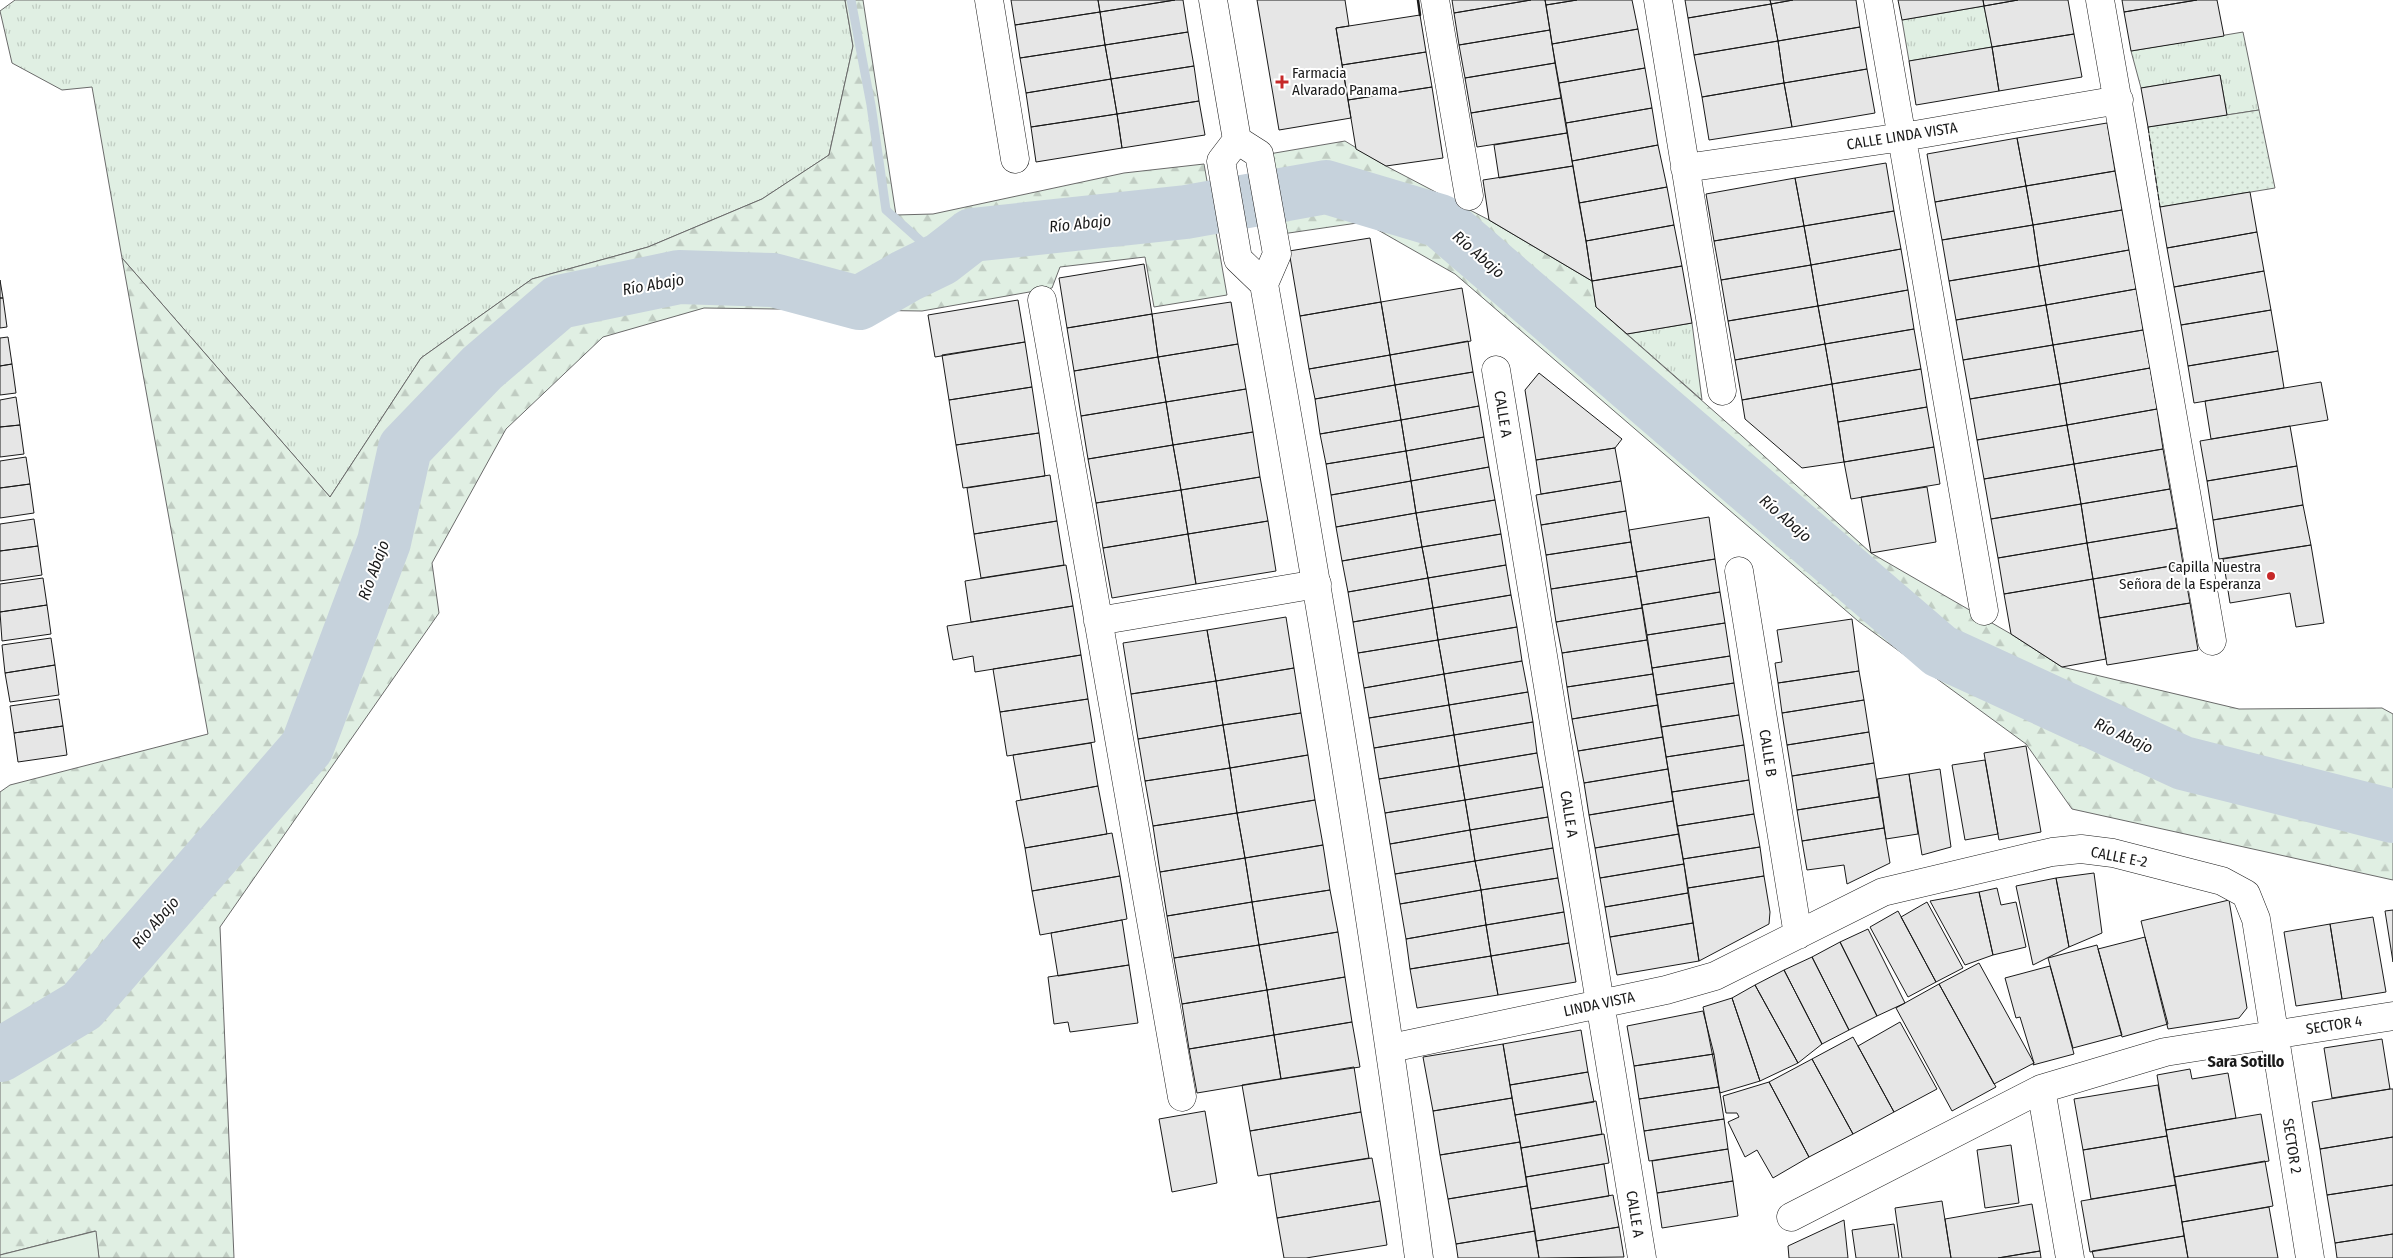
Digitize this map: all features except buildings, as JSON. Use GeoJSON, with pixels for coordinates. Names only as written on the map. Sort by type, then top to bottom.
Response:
{"type":"FeatureCollection","features":[{"type":"Feature","properties":{"kind":"street"},"geometry":{"type":"LineString","coordinates":[[989,0],[1015,158]]}},
{"type":"Feature","properties":{"kind":"street"},"geometry":{"type":"LineString","coordinates":[[1214,0],[1239,152],[1238,259],[1264,284]]}},
{"type":"Feature","properties":{"kind":"street"},"geometry":{"type":"LineString","coordinates":[[1435,0],[1469,196]]}},
{"type":"Feature","properties":{"kind":"street"},"geometry":{"type":"LineString","coordinates":[[1658,0],[1722,392]]}},
{"type":"Feature","properties":{"kind":"street"},"geometry":{"type":"LineString","coordinates":[[1878,0],[1984,611]]}},
{"type":"Feature","properties":{"kind":"street"},"geometry":{"type":"LineString","coordinates":[[2100,0],[2119,100],[2212,641]]}},
{"type":"Feature","properties":{"kind":"street","name":"CALLE LINDA VISTA"},"geometry":{"type":"LineString","coordinates":[[1685,168],[1902,138],[2119,100]]}},
{"type":"Feature","properties":{"kind":"street"},"geometry":{"type":"LineString","coordinates":[[1239,152],[1276,254],[1264,284],[1317,584],[1391,1048],[1419,1258]]}},
{"type":"Feature","properties":{"kind":"street"},"geometry":{"type":"LineString","coordinates":[[1042,300],[1182,1097]]}},
{"type":"Feature","properties":{"kind":"street","name":"CALLE A"},"geometry":{"type":"LineString","coordinates":[[1496,370],[1642,1258]]}},
{"type":"Feature","properties":{"kind":"street","name":"CALLE B"},"geometry":{"type":"LineString","coordinates":[[1739,571],[1798,935]]}},
{"type":"Feature","properties":{"kind":"street"},"geometry":{"type":"LineString","coordinates":[[1098,621],[1317,584]]}},
{"type":"Feature","properties":{"kind":"street","name":"CALLE E-2"},"geometry":{"type":"LineString","coordinates":[[1798,935],[1883,892],[2052,852],[2081,849],[2113,853],[2222,881],[2246,894],[2256,919],[2274,1035]]}},
{"type":"Feature","properties":{"kind":"street","name":"LINDA VISTA"},"geometry":{"type":"LineString","coordinates":[[1391,1048],[1666,990],[1715,976],[1798,935]]}},
{"type":"Feature","properties":{"kind":"street","name":"SECTOR 4"},"geometry":{"type":"LineString","coordinates":[[1791,1217],[2041,1089],[2166,1052],[2393,1016]]}},
{"type":"Feature","properties":{"kind":"street","name":"SECTOR 2"},"geometry":{"type":"LineString","coordinates":[[2274,1035],[2310,1258]]}},
{"type":"Feature","properties":{"kind":"street"},"geometry":{"type":"LineString","coordinates":[[2041,1089],[2070,1258]]}},
{"type":"Feature","properties":{"kind":"green space"},"geometry":{"type":"Polygon","coordinates":[[[15,0],[845,0],[853,46],[829,155],[762,199],[648,247],[532,279],[421,358],[330,497],[122,258],[92,87],[62,90],[12,63],[0,11],[15,0]]]}},
{"type":"Feature","properties":{"kind":"green space"},"geometry":{"type":"Polygon","coordinates":[[[845,0],[863,0],[896,215],[933,214],[1124,173],[1204,164],[1227,295],[1154,307],[1145,257],[1060,267],[1052,288],[922,311],[704,308],[603,337],[506,429],[432,563],[439,613],[220,927],[234,1258],[99,1258],[95,1231],[0,1255],[0,792],[10,785],[208,734],[122,258],[330,497],[421,358],[532,279],[648,247],[762,199],[829,155],[853,46],[845,0]]]}},
{"type":"Feature","properties":{"kind":"green space"},"geometry":{"type":"Polygon","coordinates":[[[1984,6],[1992,47],[1909,61],[1902,20],[1984,6]]]}},
{"type":"Feature","properties":{"kind":"green space"},"geometry":{"type":"Polygon","coordinates":[[[2243,32],[2259,110],[2227,115],[2220,75],[2141,88],[2131,51],[2243,32]]]}},
{"type":"Feature","properties":{"kind":"green space"},"geometry":{"type":"Polygon","coordinates":[[[2259,110],[2275,188],[2160,207],[2148,127],[2259,110]]]}},
{"type":"Feature","properties":{"kind":"green space"},"geometry":{"type":"Polygon","coordinates":[[[1345,141],[1386,166],[1489,220],[1592,281],[1596,307],[1871,553],[2011,634],[2062,667],[2239,709],[2382,708],[2393,714],[2393,880],[2072,809],[2026,744],[1858,621],[1455,274],[1364,222],[1282,234],[1269,154],[1345,141]]]}},
{"type":"Feature","properties":{"kind":"green space"},"geometry":{"type":"Polygon","coordinates":[[[1692,323],[1702,400],[1627,334],[1692,323]]]}},
{"type":"Feature","properties":{"kind":"green space"},"geometry":{"type":"Polygon","coordinates":[[[96,1231],[99,1258],[0,1258],[0,1255],[96,1231]]]}},
{"type":"Feature","properties":{"kind":"waterway"},"geometry":{"type":"LineString","coordinates":[[851,0],[871,105],[886,210],[941,259]]}},
{"type":"Feature","properties":{"kind":"waterway","name":"Río Abajo"},"geometry":{"type":"LineString","coordinates":[[0,1055],[82,1006],[307,747],[384,542],[405,448],[482,368],[559,302],[679,277],[773,280],[859,303],[906,276],[941,259],[972,235],[1186,212],[1326,187],[1440,221],[1940,651],[2183,763],[2393,816]]}},
{"type":"Feature","properties":{"kind":"fence"},"geometry":{"type":"LineString","coordinates":[[2148,127],[2160,207]]}},
{"type":"Feature","properties":{"kind":"wall"},"geometry":{"type":"LineString","coordinates":[[1418,0],[1420,15]]}},
{"type":"Feature","properties":{"kind":"place","name":"Farmacia Alvarado Panama"},"geometry":{"type":"Point","coordinates":[1282,82]}},
{"type":"Feature","properties":{"kind":"place","name":"Capilla Nuestra Señora de la Esperanza"},"geometry":{"type":"Point","coordinates":[2271,576]}},
{"type":"Feature","properties":{"kind":"district","name":"Sara Sotillo"},"geometry":{"type":"Point","coordinates":[2246,1061]}}]}
